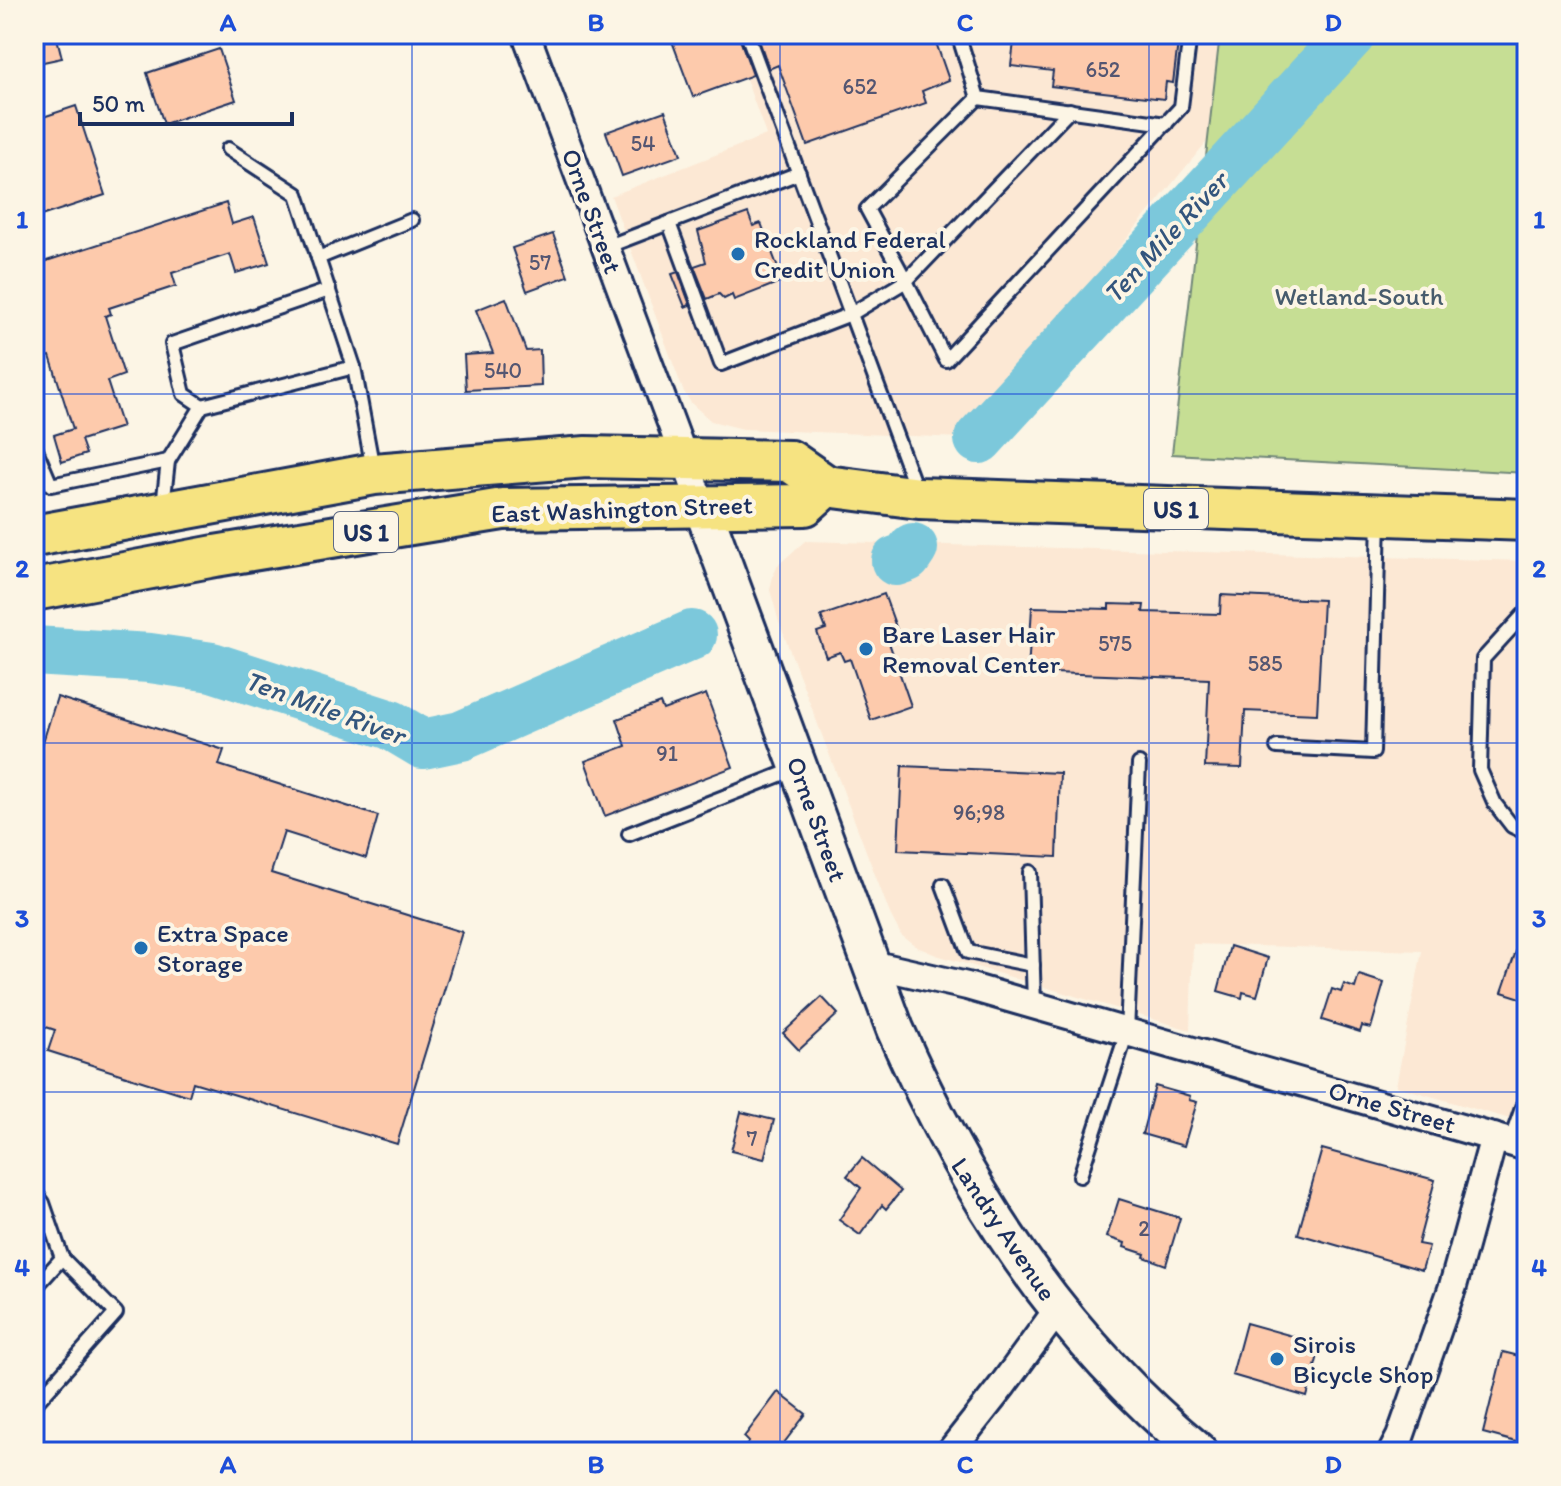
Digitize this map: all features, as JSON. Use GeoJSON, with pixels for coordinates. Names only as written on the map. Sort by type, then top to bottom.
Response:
{"type":"FeatureCollection","features":[{"type":"Feature","properties":{"kind":"main road","name":"East Washington Street"},"geometry":{"type":"LineString","coordinates":[[34,536],[374,474],[586,457],[790,461],[826,486],[919,498],[1527,520]]}},
{"type":"Feature","properties":{"kind":"main road","name":"East Washington Street"},"geometry":{"type":"LineString","coordinates":[[34,590],[215,556],[503,509],[805,505],[826,486]]}},
{"type":"Feature","properties":{"kind":"street","name":"Orne Street"},"geometry":{"type":"LineString","coordinates":[[526,34],[871,964],[967,986],[1510,1142]]}},
{"type":"Feature","properties":{"kind":"street","name":"Landry Avenue"},"geometry":{"type":"LineString","coordinates":[[871,964],[923,1092],[984,1206],[1058,1309],[1100,1358],[1199,1452]]}},
{"type":"Feature","properties":{"kind":"street"},"geometry":{"type":"LineString","coordinates":[[1392,1452],[1510,1142]]}},
{"type":"Feature","properties":{"kind":"street"},"geometry":{"type":"LineString","coordinates":[[950,1452],[1058,1309]]}},
{"type":"Feature","properties":{"kind":"lane"},"geometry":{"type":"LineString","coordinates":[[747,34],[919,498]]}},
{"type":"Feature","properties":{"kind":"lane"},"geometry":{"type":"LineString","coordinates":[[958,34],[978,98]]}},
{"type":"Feature","properties":{"kind":"lane"},"geometry":{"type":"LineString","coordinates":[[978,98],[867,209],[946,360],[1181,107],[1190,34]]}},
{"type":"Feature","properties":{"kind":"lane"},"geometry":{"type":"LineString","coordinates":[[978,98],[1166,124]]}},
{"type":"Feature","properties":{"kind":"lane"},"geometry":{"type":"LineString","coordinates":[[669,223],[721,364],[851,314],[906,281],[1070,110]]}},
{"type":"Feature","properties":{"kind":"lane"},"geometry":{"type":"LineString","coordinates":[[228,149],[297,194],[354,367],[374,474]]}},
{"type":"Feature","properties":{"kind":"lane"},"geometry":{"type":"LineString","coordinates":[[606,247],[799,173]]}},
{"type":"Feature","properties":{"kind":"lane"},"geometry":{"type":"LineString","coordinates":[[318,258],[412,220]]}},
{"type":"Feature","properties":{"kind":"lane"},"geometry":{"type":"LineString","coordinates":[[202,406],[184,394],[172,344],[329,290]]}},
{"type":"Feature","properties":{"kind":"lane"},"geometry":{"type":"LineString","coordinates":[[163,512],[168,461],[202,406],[354,367]]}},
{"type":"Feature","properties":{"kind":"lane"},"geometry":{"type":"LineString","coordinates":[[34,445],[51,485],[168,461]]}},
{"type":"Feature","properties":{"kind":"lane"},"geometry":{"type":"LineString","coordinates":[[1277,747],[1373,752],[1379,515]]}},
{"type":"Feature","properties":{"kind":"lane"},"geometry":{"type":"LineString","coordinates":[[1527,611],[1483,659],[1480,770],[1495,804],[1512,826],[1527,833]]}},
{"type":"Feature","properties":{"kind":"lane"},"geometry":{"type":"LineString","coordinates":[[1080,1176],[1127,1032],[1139,764]]}},
{"type":"Feature","properties":{"kind":"lane"},"geometry":{"type":"LineString","coordinates":[[629,834],[798,767]]}},
{"type":"Feature","properties":{"kind":"lane"},"geometry":{"type":"LineString","coordinates":[[1030,872],[1034,1005]]}},
{"type":"Feature","properties":{"kind":"lane"},"geometry":{"type":"LineString","coordinates":[[943,885],[968,952],[1033,965]]}},
{"type":"Feature","properties":{"kind":"lane"},"geometry":{"type":"LineString","coordinates":[[1510,1142],[1527,1094]]}},
{"type":"Feature","properties":{"kind":"lane"},"geometry":{"type":"LineString","coordinates":[[34,1191],[43,1203],[62,1258],[116,1313],[34,1405]]}},
{"type":"Feature","properties":{"kind":"lane"},"geometry":{"type":"LineString","coordinates":[[34,1289],[62,1258]]}},
{"type":"Feature","properties":{"kind":"shaded area"},"geometry":{"type":"Polygon","coordinates":[[[730,34],[1221,34],[1209,139],[962,438],[743,429],[711,421],[691,403],[683,390],[611,196],[766,135],[730,34]]]}},
{"type":"Feature","properties":{"kind":"shaded area"},"geometry":{"type":"Polygon","coordinates":[[[805,541],[1527,561],[1527,1124],[1396,1086],[1422,951],[1193,944],[1190,1030],[936,955],[917,947],[901,935],[890,914],[779,622],[770,590],[778,565],[805,541]]]}},
{"type":"Feature","properties":{"kind":"green space","name":"Wetland-South"},"geometry":{"type":"Polygon","coordinates":[[[1220,34],[1527,34],[1527,473],[1172,454],[1220,34]]]}},
{"type":"Feature","properties":{"kind":"building"},"geometry":{"type":"Polygon","coordinates":[[[56,34],[62,58],[34,64],[34,38],[56,34]]]}},
{"type":"Feature","properties":{"kind":"building"},"geometry":{"type":"Polygon","coordinates":[[[692,34],[738,34],[753,75],[693,97],[672,41],[692,34]]]}},
{"type":"Feature","properties":{"kind":"building"},"geometry":{"type":"Polygon","coordinates":[[[757,34],[933,34],[949,80],[922,91],[926,103],[807,145],[778,65],[769,69],[757,34]]]}},
{"type":"Feature","properties":{"kind":"building"},"geometry":{"type":"Polygon","coordinates":[[[1015,34],[1179,34],[1173,83],[1166,82],[1164,99],[1051,86],[1053,71],[1011,66],[1015,34]]]}},
{"type":"Feature","properties":{"kind":"building"},"geometry":{"type":"Polygon","coordinates":[[[219,49],[236,100],[164,124],[147,73],[219,49]]]}},
{"type":"Feature","properties":{"kind":"building"},"geometry":{"type":"Polygon","coordinates":[[[76,106],[105,195],[41,216],[34,194],[34,120],[76,106]]]}},
{"type":"Feature","properties":{"kind":"building"},"geometry":{"type":"Polygon","coordinates":[[[665,111],[681,155],[622,176],[606,132],[665,111]]]}},
{"type":"Feature","properties":{"kind":"building"},"geometry":{"type":"Polygon","coordinates":[[[226,203],[232,224],[254,217],[269,263],[236,273],[230,254],[172,273],[176,286],[109,308],[111,314],[105,316],[124,375],[107,381],[122,427],[81,440],[86,454],[62,462],[54,435],[73,429],[50,356],[34,361],[34,265],[226,203]]]}},
{"type":"Feature","properties":{"kind":"building","name":"Rockland Federal Credit Union"},"geometry":{"type":"Polygon","coordinates":[[[748,213],[753,226],[761,223],[781,276],[778,277],[780,282],[734,300],[732,295],[724,299],[719,294],[707,299],[694,266],[706,262],[698,231],[748,213]]]}},
{"type":"Feature","properties":{"kind":"building"},"geometry":{"type":"Polygon","coordinates":[[[553,234],[568,276],[527,291],[512,248],[553,234]]]}},
{"type":"Feature","properties":{"kind":"building"},"geometry":{"type":"Polygon","coordinates":[[[678,272],[690,305],[685,307],[672,274],[678,272]]]}},
{"type":"Feature","properties":{"kind":"building"},"geometry":{"type":"Polygon","coordinates":[[[506,298],[526,351],[540,350],[541,386],[466,390],[464,355],[493,353],[476,310],[506,298]]]}},
{"type":"Feature","properties":{"kind":"building"},"geometry":{"type":"Polygon","coordinates":[[[884,594],[897,630],[886,634],[911,706],[871,720],[850,659],[844,661],[840,652],[826,657],[817,632],[826,629],[821,616],[884,594]]]}},
{"type":"Feature","properties":{"kind":"building"},"geometry":{"type":"Polygon","coordinates":[[[1221,595],[1323,600],[1317,714],[1245,711],[1242,768],[1205,767],[1209,679],[1028,672],[1032,607],[1109,609],[1109,604],[1144,605],[1143,612],[1220,614],[1221,595]]]}},
{"type":"Feature","properties":{"kind":"building"},"geometry":{"type":"Polygon","coordinates":[[[706,694],[733,767],[605,816],[585,761],[626,746],[617,719],[660,703],[663,710],[706,694]]]}},
{"type":"Feature","properties":{"kind":"building","name":"Extra Space Storage"},"geometry":{"type":"Polygon","coordinates":[[[57,697],[224,750],[219,765],[378,816],[366,858],[284,832],[271,873],[462,932],[397,1144],[193,1082],[189,1096],[48,1051],[55,1030],[34,1023],[34,771],[57,697]]]}},
{"type":"Feature","properties":{"kind":"building"},"geometry":{"type":"Polygon","coordinates":[[[902,766],[1060,773],[1057,857],[898,850],[902,766]]]}},
{"type":"Feature","properties":{"kind":"building"},"geometry":{"type":"Polygon","coordinates":[[[1523,931],[1527,931],[1527,1000],[1502,992],[1523,931]]]}},
{"type":"Feature","properties":{"kind":"building"},"geometry":{"type":"Polygon","coordinates":[[[1230,946],[1268,958],[1257,996],[1243,992],[1242,998],[1218,991],[1230,946]]]}},
{"type":"Feature","properties":{"kind":"building"},"geometry":{"type":"Polygon","coordinates":[[[1359,975],[1384,983],[1371,1028],[1362,1026],[1360,1032],[1322,1020],[1332,989],[1341,992],[1344,984],[1355,988],[1359,975]]]}},
{"type":"Feature","properties":{"kind":"building"},"geometry":{"type":"Polygon","coordinates":[[[822,997],[838,1014],[799,1050],[783,1033],[822,997]]]}},
{"type":"Feature","properties":{"kind":"building"},"geometry":{"type":"Polygon","coordinates":[[[1155,1086],[1190,1096],[1189,1100],[1197,1102],[1184,1146],[1142,1134],[1155,1086]]]}},
{"type":"Feature","properties":{"kind":"building"},"geometry":{"type":"Polygon","coordinates":[[[741,1112],[774,1120],[764,1159],[731,1151],[741,1112]]]}},
{"type":"Feature","properties":{"kind":"building"},"geometry":{"type":"Polygon","coordinates":[[[1322,1149],[1435,1180],[1418,1244],[1429,1246],[1422,1270],[1298,1234],[1322,1149]]]}},
{"type":"Feature","properties":{"kind":"building"},"geometry":{"type":"Polygon","coordinates":[[[862,1158],[901,1191],[886,1209],[882,1205],[860,1235],[839,1220],[861,1188],[847,1176],[862,1158]]]}},
{"type":"Feature","properties":{"kind":"building"},"geometry":{"type":"Polygon","coordinates":[[[1119,1199],[1180,1218],[1166,1265],[1107,1237],[1119,1199]]]}},
{"type":"Feature","properties":{"kind":"building","name":"Sirois Bicycle Shop"},"geometry":{"type":"Polygon","coordinates":[[[1246,1323],[1321,1344],[1307,1397],[1232,1375],[1246,1323]]]}},
{"type":"Feature","properties":{"kind":"building"},"geometry":{"type":"Polygon","coordinates":[[[1503,1352],[1527,1358],[1527,1415],[1520,1443],[1483,1433],[1503,1352]]]}},
{"type":"Feature","properties":{"kind":"building"},"geometry":{"type":"Polygon","coordinates":[[[778,1392],[806,1414],[777,1452],[741,1452],[749,1442],[744,1437],[778,1392]]]}},
{"type":"Feature","properties":{"kind":"waterway","name":"Ten Mile River"},"geometry":{"type":"LineString","coordinates":[[979,439],[1351,34]]}},
{"type":"Feature","properties":{"kind":"waterway","name":"Ten Mile River"},"geometry":{"type":"LineString","coordinates":[[896,561],[907,557],[913,548]]}},
{"type":"Feature","properties":{"kind":"waterway","name":"Ten Mile River"},"geometry":{"type":"LineString","coordinates":[[34,651],[150,658],[212,667],[391,725],[423,744],[461,736],[692,635]]}},
{"type":"Feature","properties":{"kind":"place","name":"Rockland Federal Credit Union"},"geometry":{"type":"Point","coordinates":[738,254]}},
{"type":"Feature","properties":{"kind":"place","name":"Bare Laser Hair Removal Center"},"geometry":{"type":"Point","coordinates":[866,649]}},
{"type":"Feature","properties":{"kind":"place","name":"Extra Space Storage"},"geometry":{"type":"Point","coordinates":[141,948]}},
{"type":"Feature","properties":{"kind":"place","name":"Sirois Bicycle Shop"},"geometry":{"type":"Point","coordinates":[1277,1359]}}]}
